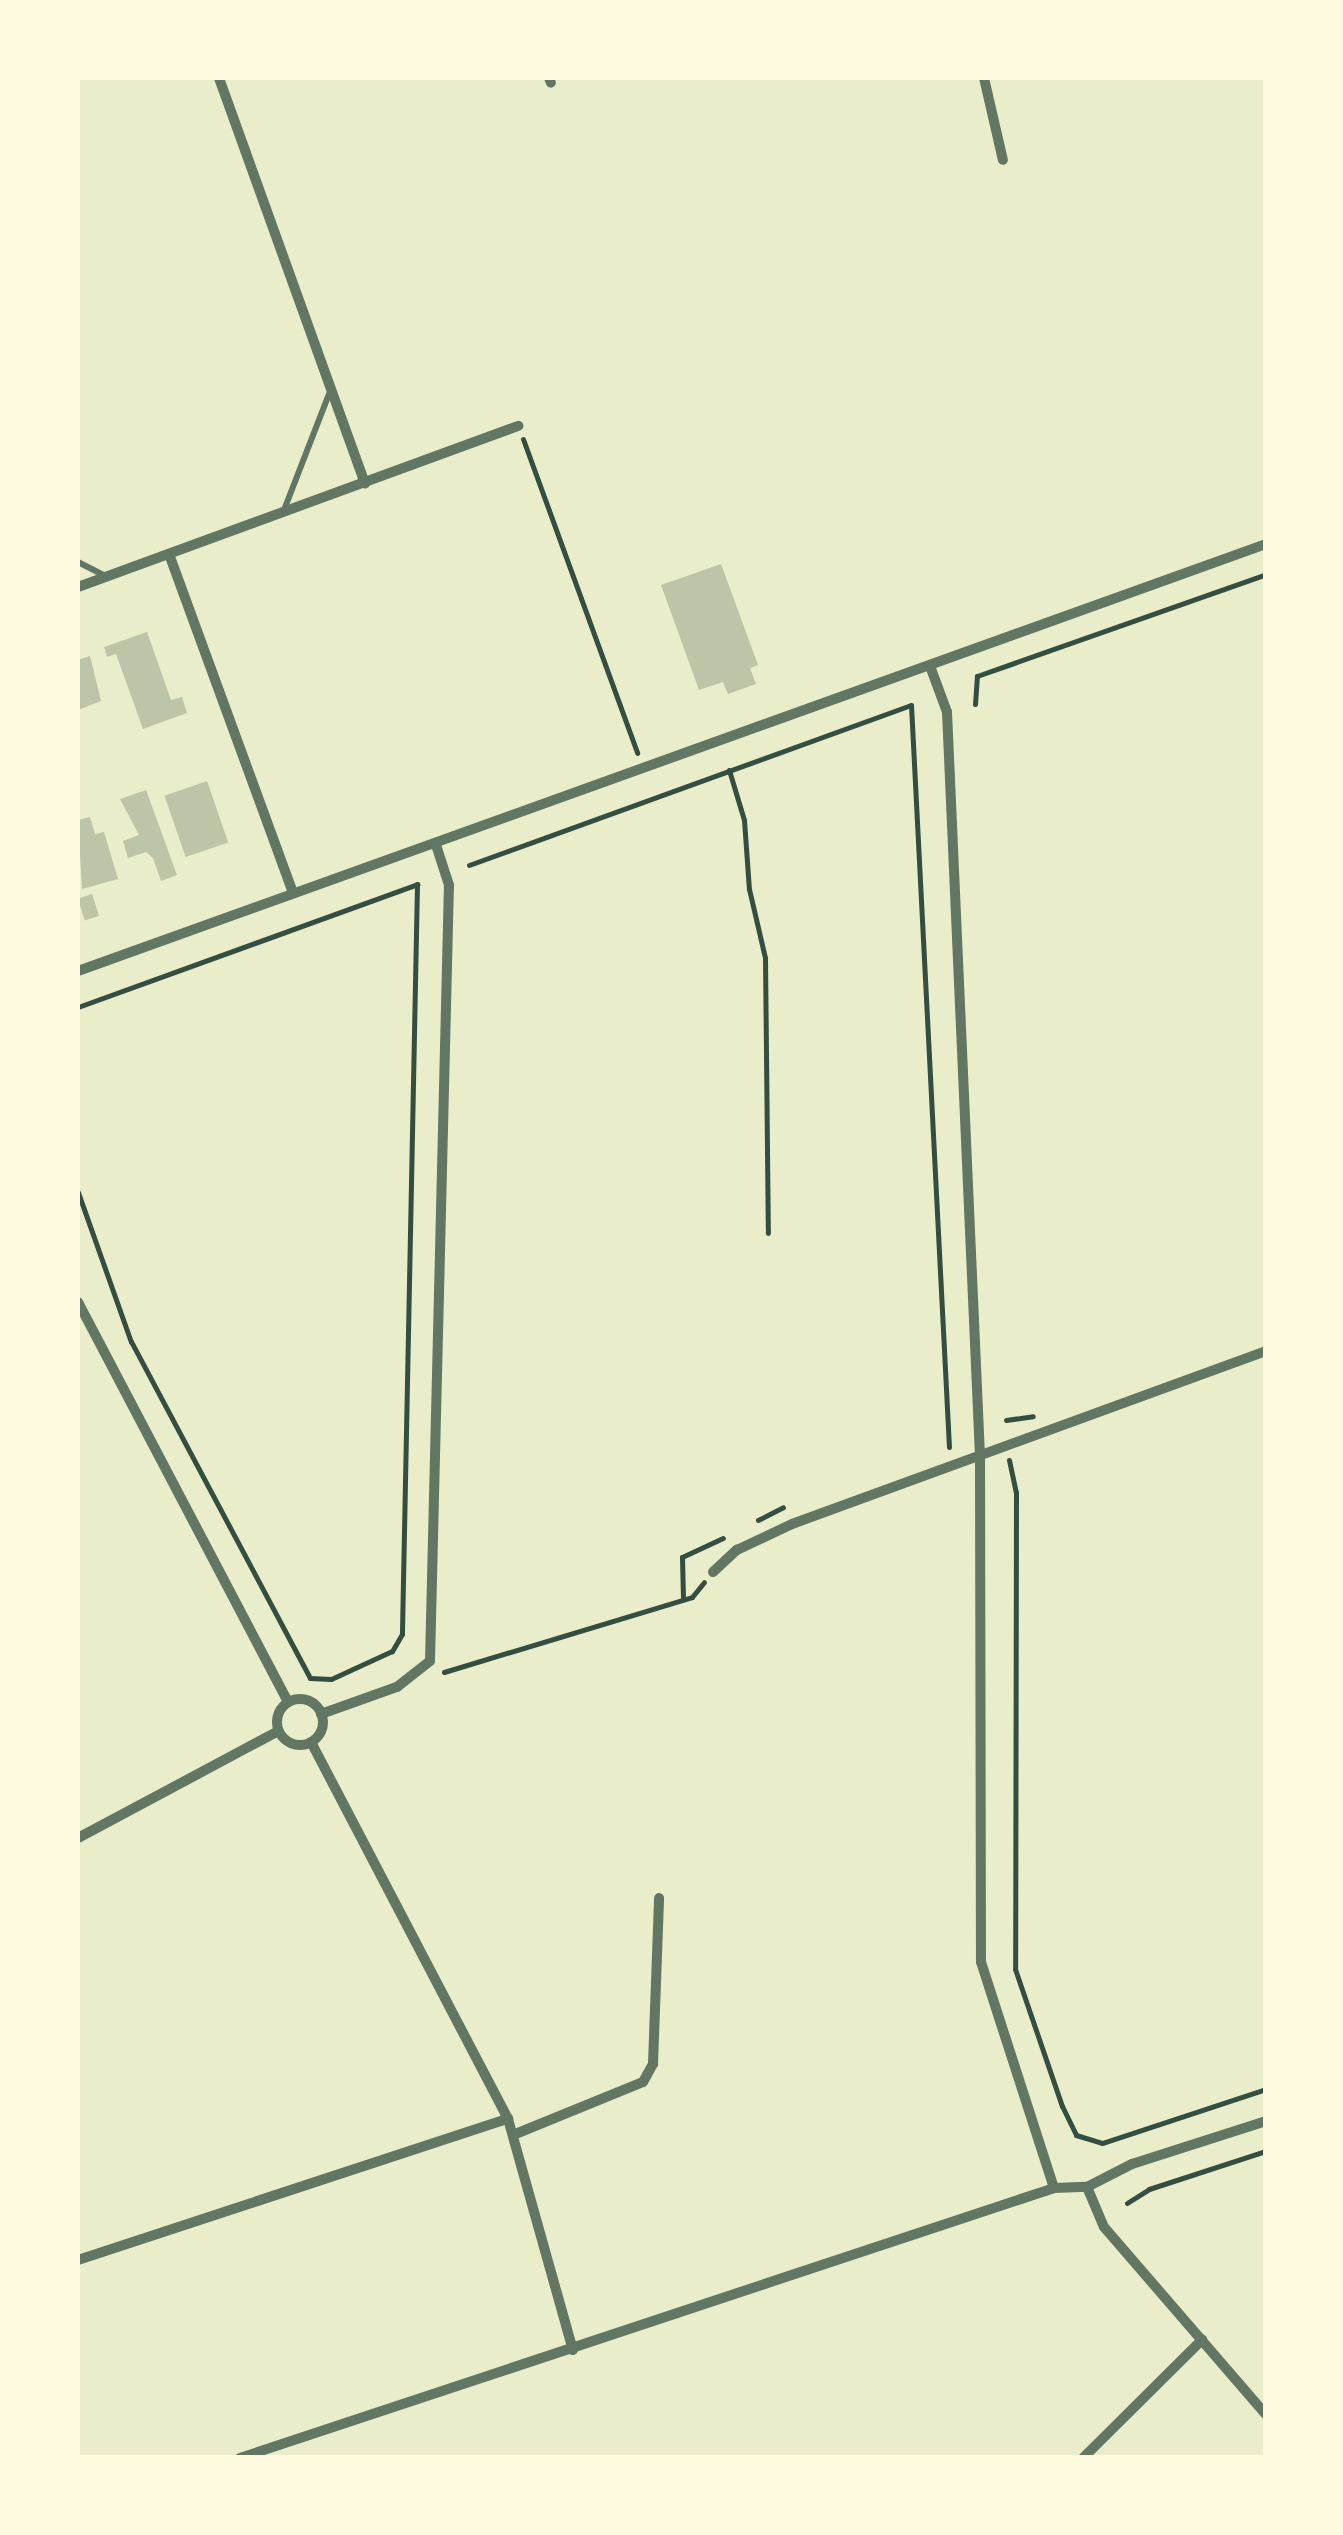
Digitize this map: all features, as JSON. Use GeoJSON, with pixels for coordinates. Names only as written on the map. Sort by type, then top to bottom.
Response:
{"type":"FeatureCollection","features":[{"type":"Feature","properties":{"kind":"street"},"geometry":{"type":"LineString","coordinates":[[218,78],[329,394],[365,484]]}},
{"type":"Feature","properties":{"kind":"street"},"geometry":{"type":"LineString","coordinates":[[984,78],[1003,160]]}},
{"type":"Feature","properties":{"kind":"street"},"geometry":{"type":"LineString","coordinates":[[78,587],[519,426]]}},
{"type":"Feature","properties":{"kind":"street"},"geometry":{"type":"LineString","coordinates":[[78,971],[1266,544]]}},
{"type":"Feature","properties":{"kind":"street"},"geometry":{"type":"LineString","coordinates":[[169,554],[293,893]]}},
{"type":"Feature","properties":{"kind":"street"},"geometry":{"type":"LineString","coordinates":[[930,666],[946,712],[980,1456],[980,1962],[1054,2188]]}},
{"type":"Feature","properties":{"kind":"street"},"geometry":{"type":"LineString","coordinates":[[321,1714],[418,1674],[430,1661],[449,885],[436,845]]}},
{"type":"Feature","properties":{"kind":"street"},"geometry":{"type":"LineString","coordinates":[[78,1302],[288,1702]]}},
{"type":"Feature","properties":{"kind":"street"},"geometry":{"type":"LineString","coordinates":[[713,1572],[737,1550],[792,1524],[1266,1351]]}},
{"type":"Feature","properties":{"kind":"street"},"geometry":{"type":"LineString","coordinates":[[288,1702],[310,1702],[321,1714],[320,1733],[310,1742],[295,1745],[278,1731],[279,1712],[288,1702]]}},
{"type":"Feature","properties":{"kind":"street"},"geometry":{"type":"LineString","coordinates":[[78,1838],[278,1731]]}},
{"type":"Feature","properties":{"kind":"street"},"geometry":{"type":"LineString","coordinates":[[310,1742],[508,2119],[573,2350]]}},
{"type":"Feature","properties":{"kind":"street"},"geometry":{"type":"LineString","coordinates":[[514,2135],[644,2082],[653,2064],[659,1898]]}},
{"type":"Feature","properties":{"kind":"street"},"geometry":{"type":"LineString","coordinates":[[78,2260],[508,2119]]}},
{"type":"Feature","properties":{"kind":"street"},"geometry":{"type":"LineString","coordinates":[[240,2458],[1054,2188],[1087,2187],[1132,2164],[1266,2120]]}},
{"type":"Feature","properties":{"kind":"street"},"geometry":{"type":"LineString","coordinates":[[1087,2187],[1104,2227],[1266,2415]]}},
{"type":"Feature","properties":{"kind":"street"},"geometry":{"type":"LineString","coordinates":[[1083,2458],[1202,2340]]}},
{"type":"Feature","properties":{"kind":"lane"},"geometry":{"type":"LineString","coordinates":[[284,511],[329,394]]}},
{"type":"Feature","properties":{"kind":"lane"},"geometry":{"type":"LineString","coordinates":[[78,562],[107,576]]}},
{"type":"Feature","properties":{"kind":"path"},"geometry":{"type":"LineString","coordinates":[[519,426],[643,770]]}},
{"type":"Feature","properties":{"kind":"path"},"geometry":{"type":"LineString","coordinates":[[975,704],[977,676],[1266,574]]}},
{"type":"Feature","properties":{"kind":"path"},"geometry":{"type":"LineString","coordinates":[[469,865],[911,705],[915,712],[953,1446],[936,1452]]}},
{"type":"Feature","properties":{"kind":"path"},"geometry":{"type":"LineString","coordinates":[[729,770],[744,820],[749,889],[766,958],[768,1233]]}},
{"type":"Feature","properties":{"kind":"path"},"geometry":{"type":"LineString","coordinates":[[78,1007],[417,884],[402,1634],[392,1651],[331,1679],[310,1678],[130,1342],[78,1192]]}},
{"type":"Feature","properties":{"kind":"path"},"geometry":{"type":"LineString","coordinates":[[1009,1460],[1016,1492],[1014,1969],[1062,2106],[1076,2134],[1102,2143],[1266,2089]]}},
{"type":"Feature","properties":{"kind":"path"},"geometry":{"type":"LineString","coordinates":[[753,1525],[762,1514],[797,1502]]}},
{"type":"Feature","properties":{"kind":"path"},"geometry":{"type":"LineString","coordinates":[[683,1598],[682,1557],[725,1537]]}},
{"type":"Feature","properties":{"kind":"path"},"geometry":{"type":"LineString","coordinates":[[418,1674],[470,1669],[683,1598],[713,1572]]}},
{"type":"Feature","properties":{"kind":"path"},"geometry":{"type":"LineString","coordinates":[[1127,2204],[1148,2188],[1266,2151]]}},
{"type":"Feature","properties":{"kind":"building"},"geometry":{"type":"Polygon","coordinates":[[[721,564],[758,665],[750,668],[756,684],[728,694],[723,682],[699,690],[661,585],[721,564]]]}},
{"type":"Feature","properties":{"kind":"building"},"geometry":{"type":"Polygon","coordinates":[[[147,632],[171,700],[182,697],[187,713],[143,729],[116,654],[107,657],[104,647],[147,632]]]}},
{"type":"Feature","properties":{"kind":"building"},"geometry":{"type":"Polygon","coordinates":[[[90,656],[101,701],[78,710],[78,660],[90,656]]]}},
{"type":"Feature","properties":{"kind":"building"},"geometry":{"type":"Polygon","coordinates":[[[207,781],[228,842],[186,857],[164,796],[207,781]]]}},
{"type":"Feature","properties":{"kind":"building"},"geometry":{"type":"Polygon","coordinates":[[[146,790],[177,875],[161,881],[153,858],[146,852],[128,858],[123,841],[139,835],[120,799],[146,790]]]}},
{"type":"Feature","properties":{"kind":"building"},"geometry":{"type":"Polygon","coordinates":[[[90,817],[95,834],[104,832],[118,879],[82,889],[78,820],[90,817]]]}},
{"type":"Feature","properties":{"kind":"building"},"geometry":{"type":"Polygon","coordinates":[[[92,894],[99,916],[85,921],[78,899],[92,894]]]}}]}
